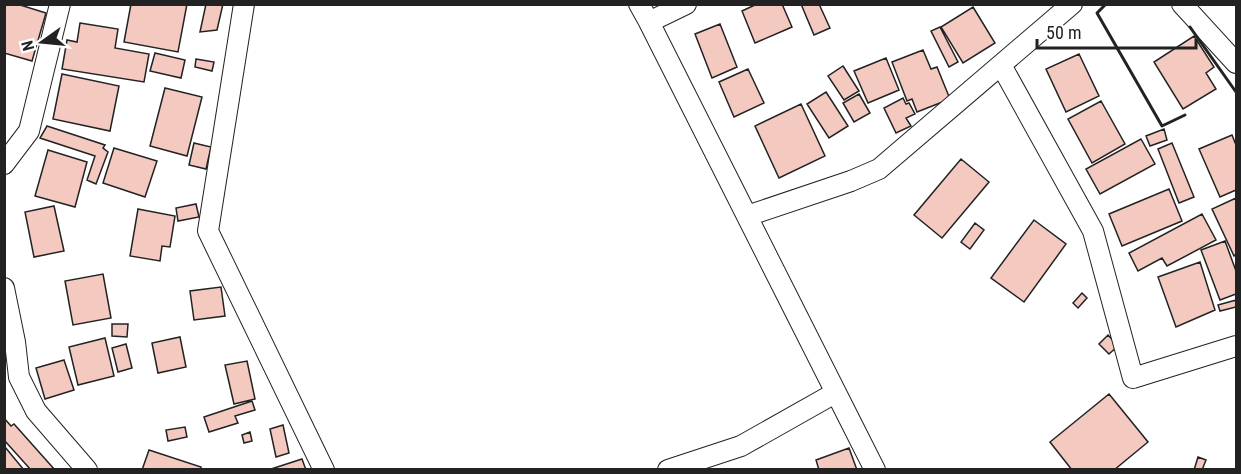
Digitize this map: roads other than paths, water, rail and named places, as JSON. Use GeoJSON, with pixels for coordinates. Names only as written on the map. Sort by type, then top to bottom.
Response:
{"type":"FeatureCollection","features":[{"type":"Feature","properties":{"kind":"street"},"geometry":{"type":"LineString","coordinates":[[4,164],[29,131],[60,4]]}},
{"type":"Feature","properties":{"kind":"street"},"geometry":{"type":"LineString","coordinates":[[244,4],[208,231],[324,470]]}},
{"type":"Feature","properties":{"kind":"street"},"geometry":{"type":"LineString","coordinates":[[639,4],[875,470]]}},
{"type":"Feature","properties":{"kind":"street"},"geometry":{"type":"LineString","coordinates":[[649,21],[686,4]]}},
{"type":"Feature","properties":{"kind":"street"},"geometry":{"type":"LineString","coordinates":[[747,216],[851,182],[879,169],[1072,4]]}},
{"type":"Feature","properties":{"kind":"street"},"geometry":{"type":"LineString","coordinates":[[1182,4],[1236,63]]}},
{"type":"Feature","properties":{"kind":"street"},"geometry":{"type":"LineString","coordinates":[[1001,65],[1093,231],[1133,378],[1236,346]]}},
{"type":"Feature","properties":{"kind":"street"},"geometry":{"type":"LineString","coordinates":[[4,288],[15,342],[19,377],[36,411],[87,470]]}},
{"type":"Feature","properties":{"kind":"street"},"geometry":{"type":"LineString","coordinates":[[668,470],[741,446],[835,393]]}}]}
